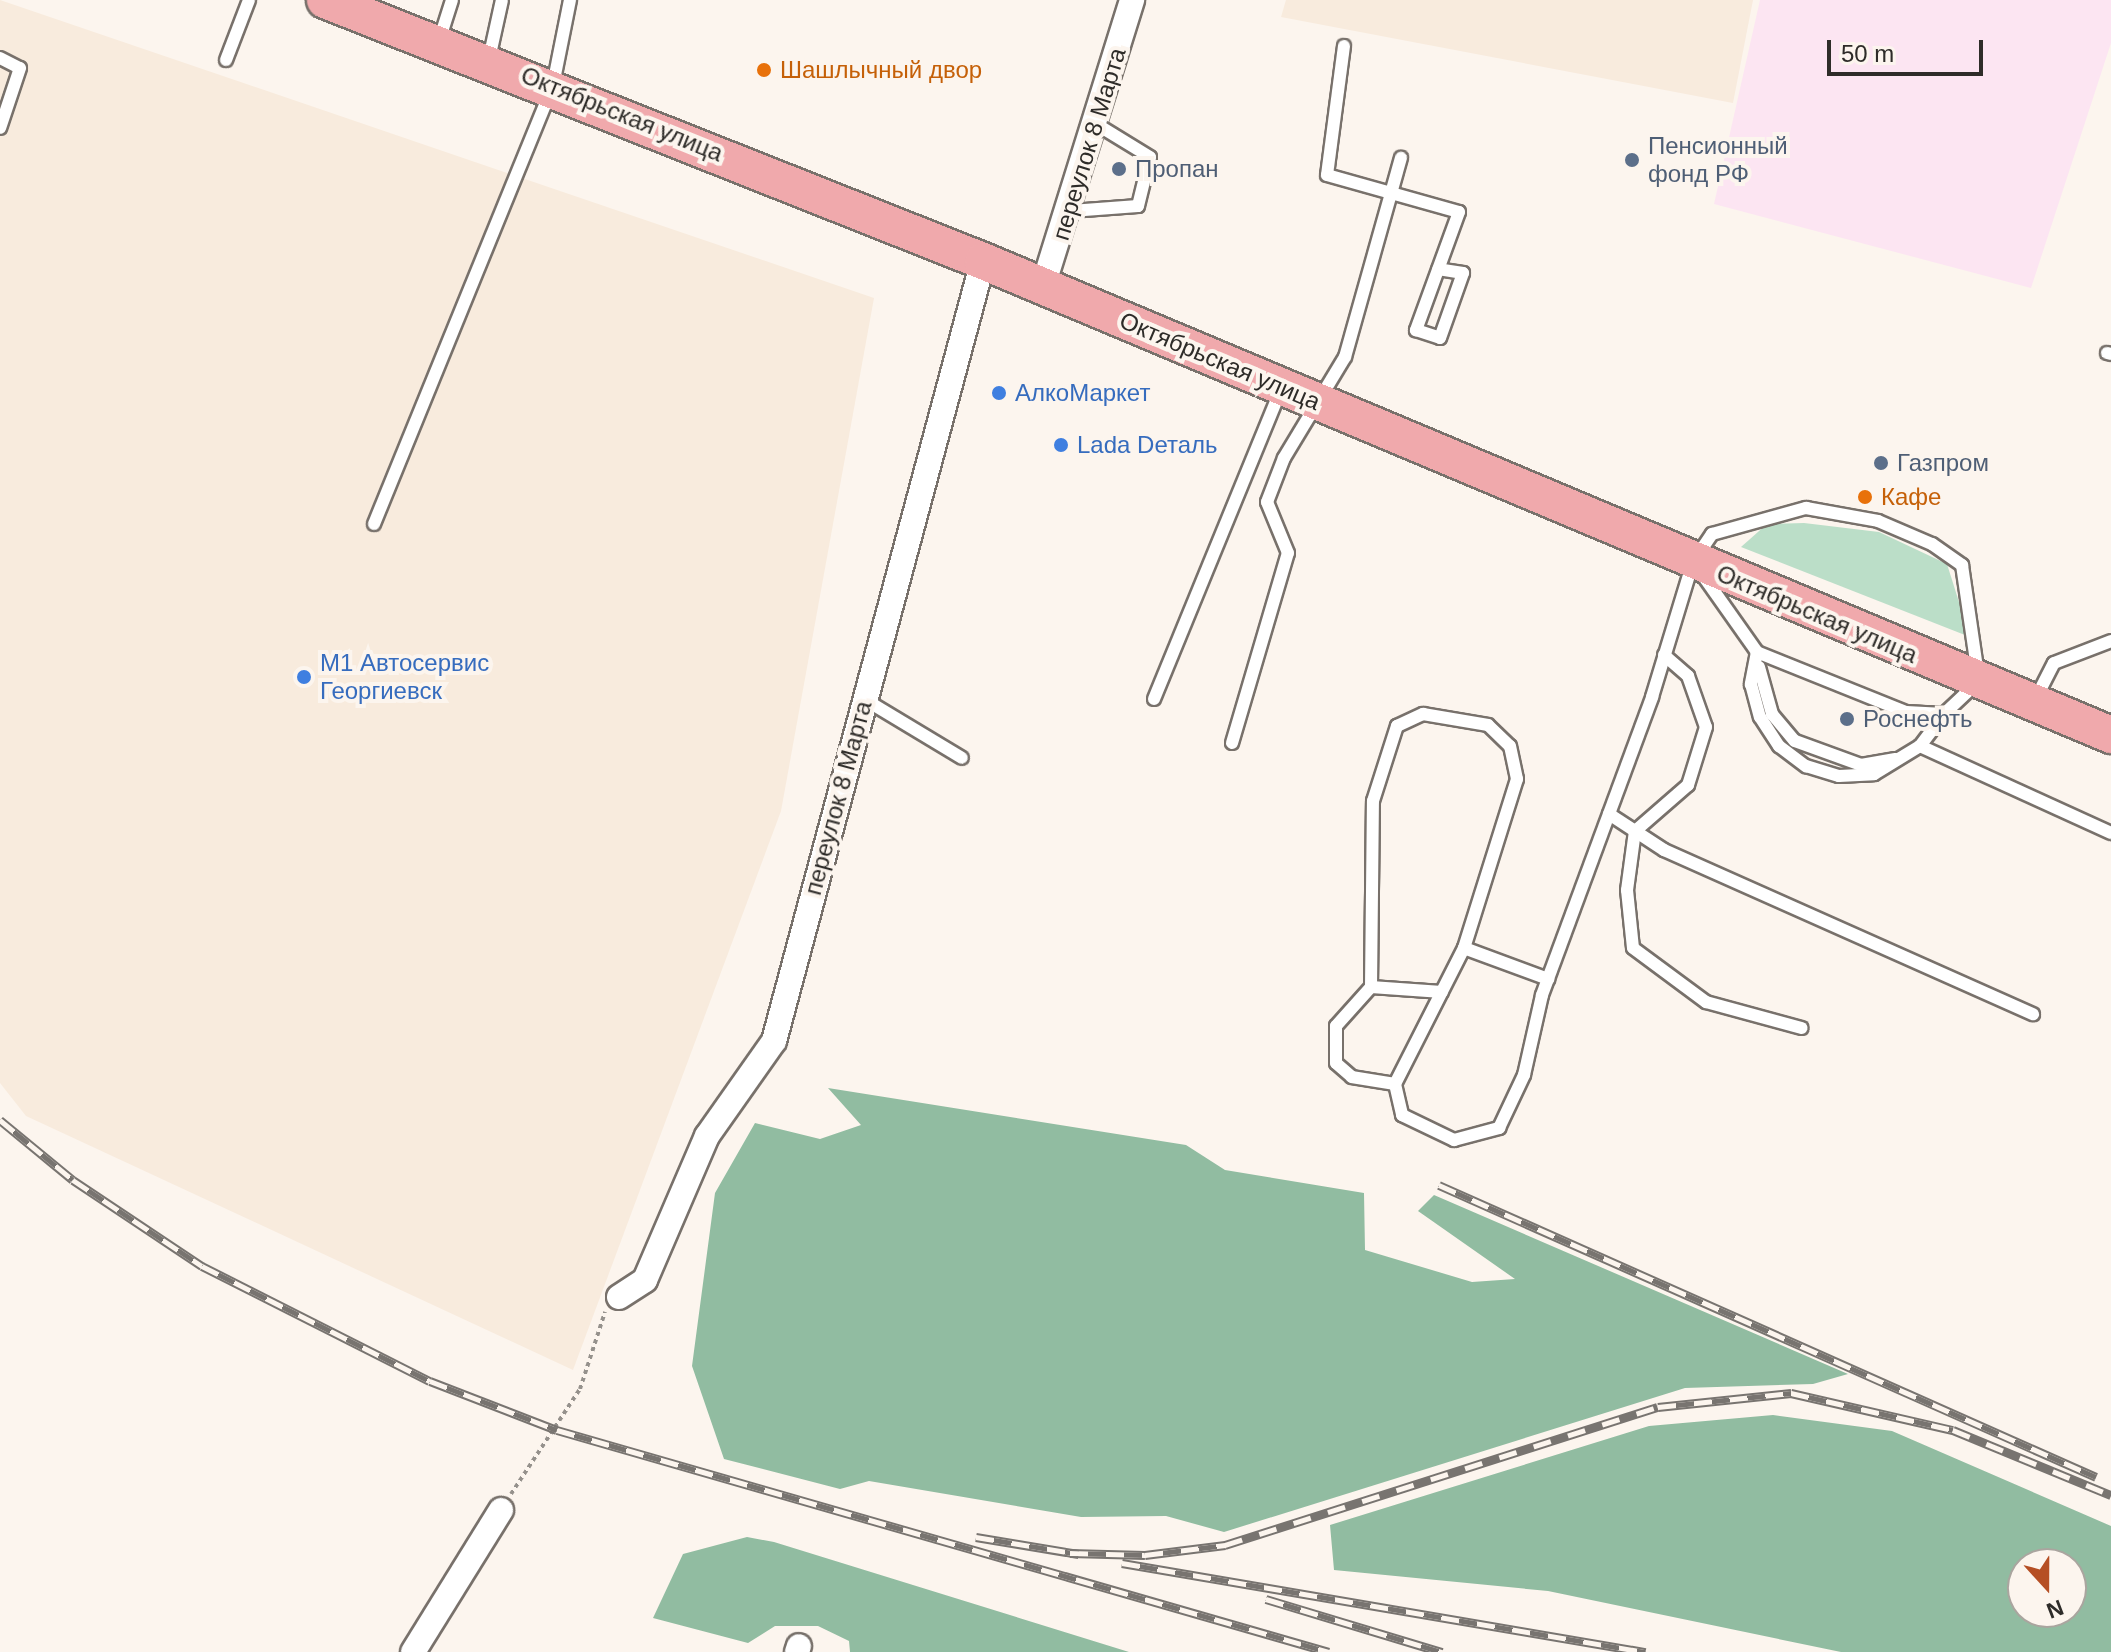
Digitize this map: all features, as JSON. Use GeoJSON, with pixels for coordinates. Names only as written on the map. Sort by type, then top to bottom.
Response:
{"type":"FeatureCollection","features":[{"type":"Feature","properties":{"kind":"main road","name":"Октябрьская улица"},"geometry":{"type":"LineString","coordinates":[[325,0],[553,85],[983,261],[1693,562],[2111,735]]}},
{"type":"Feature","properties":{"kind":"street","name":"переулок 8 Марта"},"geometry":{"type":"LineString","coordinates":[[1043,286],[1071,211],[1132,0]]}},
{"type":"Feature","properties":{"kind":"street","name":"переулок 8 Марта"},"geometry":{"type":"LineString","coordinates":[[619,1297],[645,1280],[707,1136],[774,1041],[983,261]]}},
{"type":"Feature","properties":{"kind":"street"},"geometry":{"type":"LineString","coordinates":[[413,1652],[501,1510]]}},
{"type":"Feature","properties":{"kind":"lane"},"geometry":{"type":"LineString","coordinates":[[226,60],[249,0]]}},
{"type":"Feature","properties":{"kind":"lane"},"geometry":{"type":"LineString","coordinates":[[439,41],[452,0]]}},
{"type":"Feature","properties":{"kind":"lane"},"geometry":{"type":"LineString","coordinates":[[489,61],[502,0]]}},
{"type":"Feature","properties":{"kind":"lane"},"geometry":{"type":"LineString","coordinates":[[374,524],[553,85],[570,0]]}},
{"type":"Feature","properties":{"kind":"lane"},"geometry":{"type":"LineString","coordinates":[[1344,46],[1327,175],[1459,212],[1438,269],[1416,330],[1440,338],[1463,273],[1438,269]]}},
{"type":"Feature","properties":{"kind":"lane"},"geometry":{"type":"LineString","coordinates":[[0,58],[20,68],[0,128]]}},
{"type":"Feature","properties":{"kind":"lane"},"geometry":{"type":"LineString","coordinates":[[1071,211],[1138,206],[1150,157],[1096,124]]}},
{"type":"Feature","properties":{"kind":"lane"},"geometry":{"type":"LineString","coordinates":[[1232,743],[1288,553],[1267,502],[1345,357],[1401,158]]}},
{"type":"Feature","properties":{"kind":"lane"},"geometry":{"type":"LineString","coordinates":[[1154,699],[1238,479],[1282,388]]}},
{"type":"Feature","properties":{"kind":"lane"},"geometry":{"type":"LineString","coordinates":[[1395,1084],[1352,1077],[1336,1063],[1336,1026],[1371,987],[1373,801],[1390,738],[1423,714],[1488,725],[1510,746],[1517,779],[1464,948],[1395,1084],[1402,1115],[1454,1140],[1499,1128],[1524,1075],[1548,979],[1609,814],[1693,562],[1712,534],[1749,518],[1806,508],[1878,521],[1962,565],[1979,681],[1944,714],[1920,746],[1906,758],[1874,774],[1839,776],[1806,766],[1779,746],[1760,717],[1751,684],[1757,652]]}},
{"type":"Feature","properties":{"kind":"lane"},"geometry":{"type":"LineString","coordinates":[[1693,562],[1757,652],[1772,714],[1795,741],[1861,765],[1906,758]]}},
{"type":"Feature","properties":{"kind":"lane"},"geometry":{"type":"LineString","coordinates":[[2033,702],[2054,663],[2111,641]]}},
{"type":"Feature","properties":{"kind":"lane"},"geometry":{"type":"LineString","coordinates":[[1757,652],[1906,712],[1944,714]]}},
{"type":"Feature","properties":{"kind":"lane"},"geometry":{"type":"LineString","coordinates":[[1664,655],[1688,676],[1706,727],[1688,785],[1635,831],[1627,890],[1633,948],[1706,1002],[1802,1028]]}},
{"type":"Feature","properties":{"kind":"lane"},"geometry":{"type":"LineString","coordinates":[[864,699],[962,758]]}},
{"type":"Feature","properties":{"kind":"lane"},"geometry":{"type":"LineString","coordinates":[[1920,746],[2111,833]]}},
{"type":"Feature","properties":{"kind":"lane"},"geometry":{"type":"LineString","coordinates":[[1609,814],[1664,850],[2033,1014]]}},
{"type":"Feature","properties":{"kind":"lane"},"geometry":{"type":"LineString","coordinates":[[1464,948],[1548,979]]}},
{"type":"Feature","properties":{"kind":"lane"},"geometry":{"type":"LineString","coordinates":[[1371,987],[1442,992]]}},
{"type":"Feature","properties":{"kind":"path"},"geometry":{"type":"LineString","coordinates":[[501,1510],[557,1430],[580,1389],[603,1314],[619,1297]]}},
{"type":"Feature","properties":{"kind":"shaded area"},"geometry":{"type":"Polygon","coordinates":[[[0,0],[874,298],[781,811],[573,1370],[26,1116],[0,1083],[0,0]]]}},
{"type":"Feature","properties":{"kind":"shaded area"},"geometry":{"type":"Polygon","coordinates":[[[1286,0],[1753,0],[1733,103],[1281,17],[1286,0]]]}},
{"type":"Feature","properties":{"kind":"shaded area"},"geometry":{"type":"Polygon","coordinates":[[[1760,0],[2111,0],[2111,43],[2031,288],[1714,204],[1760,0]]]}},
{"type":"Feature","properties":{"kind":"green space"},"geometry":{"type":"Polygon","coordinates":[[[1804,523],[1879,532],[1947,564],[1970,637],[1741,547],[1767,524],[1804,523]]]}},
{"type":"Feature","properties":{"kind":"green space"},"geometry":{"type":"Polygon","coordinates":[[[828,1088],[1186,1145],[1225,1170],[1364,1193],[1365,1250],[1472,1282],[1515,1279],[1418,1211],[1434,1195],[1848,1374],[1813,1384],[1685,1388],[1224,1532],[1166,1516],[1081,1517],[869,1481],[840,1489],[724,1459],[692,1366],[715,1193],[755,1123],[820,1139],[861,1125],[828,1088]]]}},
{"type":"Feature","properties":{"kind":"green space"},"geometry":{"type":"Polygon","coordinates":[[[1773,1415],[1892,1431],[2111,1526],[2111,1652],[1841,1652],[1548,1591],[1334,1570],[1330,1525],[1649,1426],[1773,1415]]]}},
{"type":"Feature","properties":{"kind":"green space"},"geometry":{"type":"Polygon","coordinates":[[[747,1537],[774,1542],[1129,1652],[850,1652],[849,1641],[818,1626],[775,1626],[748,1643],[653,1618],[683,1554],[747,1537]]]}},
{"type":"Feature","properties":{"kind":"railway"},"geometry":{"type":"LineString","coordinates":[[0,1120],[73,1180],[202,1266],[430,1381],[557,1430],[1329,1652]]}},
{"type":"Feature","properties":{"kind":"railway"},"geometry":{"type":"LineString","coordinates":[[1439,1185],[2096,1477]]}},
{"type":"Feature","properties":{"kind":"railway"},"geometry":{"type":"LineString","coordinates":[[1070,1553],[1145,1555],[1225,1545],[1658,1407],[1791,1393],[1953,1430],[2111,1495]]}},
{"type":"Feature","properties":{"kind":"railway"},"geometry":{"type":"LineString","coordinates":[[976,1537],[1079,1554]]}},
{"type":"Feature","properties":{"kind":"railway"},"geometry":{"type":"LineString","coordinates":[[1122,1563],[1645,1652]]}},
{"type":"Feature","properties":{"kind":"railway"},"geometry":{"type":"LineString","coordinates":[[1266,1599],[1442,1652]]}},
{"type":"Feature","properties":{"kind":"place","name":"Шашлычный двор"},"geometry":{"type":"Point","coordinates":[764,70]}},
{"type":"Feature","properties":{"kind":"place","name":"Пенсионный фонд РФ"},"geometry":{"type":"Point","coordinates":[1632,160]}},
{"type":"Feature","properties":{"kind":"place","name":"Пропан"},"geometry":{"type":"Point","coordinates":[1119,169]}},
{"type":"Feature","properties":{"kind":"place","name":"АлкоМаркет"},"geometry":{"type":"Point","coordinates":[999,393]}},
{"type":"Feature","properties":{"kind":"place","name":"Lada Dеталь"},"geometry":{"type":"Point","coordinates":[1061,445]}},
{"type":"Feature","properties":{"kind":"place","name":"Газпром"},"geometry":{"type":"Point","coordinates":[1881,463]}},
{"type":"Feature","properties":{"kind":"place","name":"Кафе"},"geometry":{"type":"Point","coordinates":[1865,497]}},
{"type":"Feature","properties":{"kind":"place","name":"М1 Автосервис Георгиевск"},"geometry":{"type":"Point","coordinates":[304,677]}},
{"type":"Feature","properties":{"kind":"place","name":"Роснефть"},"geometry":{"type":"Point","coordinates":[1847,719]}}]}
